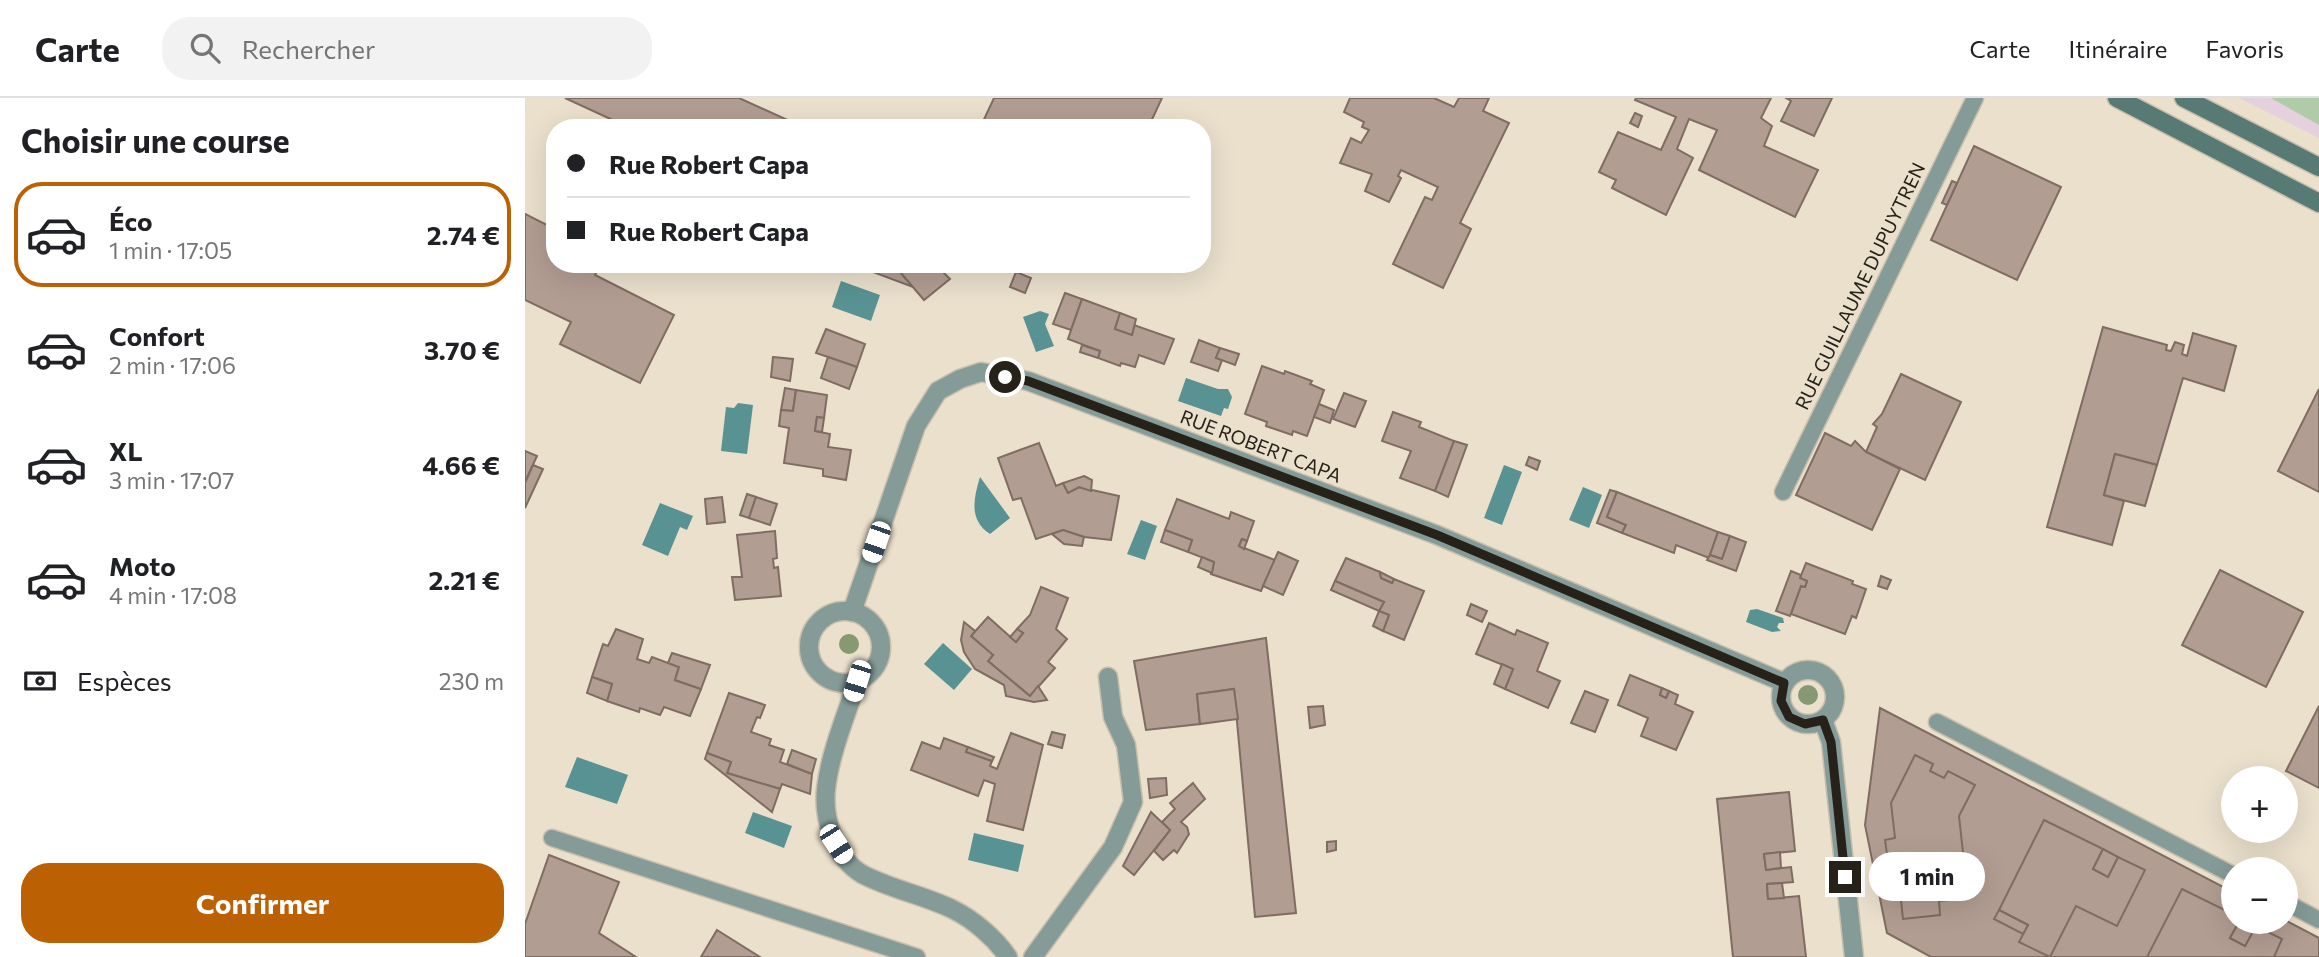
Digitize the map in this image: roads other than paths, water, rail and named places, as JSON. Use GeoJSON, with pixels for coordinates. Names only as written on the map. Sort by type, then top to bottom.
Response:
{"type":"FeatureCollection","features":[{"type":"Feature","properties":{"kind":"main road"},"geometry":{"type":"LineString","coordinates":[[2117,98],[2319,203]]}},
{"type":"Feature","properties":{"kind":"main road"},"geometry":{"type":"LineString","coordinates":[[2184,98],[2319,167]]}},
{"type":"Feature","properties":{"kind":"street","name":"RUE ROBERT CAPA"},"geometry":{"type":"LineString","coordinates":[[852,612],[916,426],[938,391],[981,372],[1028,381],[1437,535],[1784,683]]}},
{"type":"Feature","properties":{"kind":"street"},"geometry":{"type":"LineString","coordinates":[[843,611],[852,612],[873,624],[879,634],[880,657],[867,676],[857,681],[838,683],[821,674],[815,667],[809,649],[813,631],[825,617],[843,611]]}},
{"type":"Feature","properties":{"kind":"street"},"geometry":{"type":"LineString","coordinates":[[1806,670],[1823,675],[1833,689],[1833,706],[1823,720],[1805,724],[1789,717],[1781,701],[1784,683],[1798,672],[1806,670]]}},
{"type":"Feature","properties":{"kind":"street"},"geometry":{"type":"LineString","coordinates":[[1033,957],[1113,848],[1133,803],[1126,745],[1113,717],[1108,677]]}},
{"type":"Feature","properties":{"kind":"street"},"geometry":{"type":"LineString","coordinates":[[857,681],[828,774],[825,792],[826,818],[836,844],[860,873],[953,909],[997,941],[1008,957]]}},
{"type":"Feature","properties":{"kind":"street"},"geometry":{"type":"LineString","coordinates":[[1823,720],[1831,742],[1854,957]]}},
{"type":"Feature","properties":{"kind":"lane","name":"RUE GUILLAUME DUPUYTREN"},"geometry":{"type":"LineString","coordinates":[[1783,492],[1975,98]]}},
{"type":"Feature","properties":{"kind":"lane"},"geometry":{"type":"LineString","coordinates":[[1937,722],[2221,869]]}},
{"type":"Feature","properties":{"kind":"lane"},"geometry":{"type":"LineString","coordinates":[[552,838],[917,957]]}},
{"type":"Feature","properties":{"kind":"lane"},"geometry":{"type":"LineString","coordinates":[[2298,909],[2319,920]]}},
{"type":"Feature","properties":{"kind":"water"},"geometry":{"type":"Polygon","coordinates":[[[841,281],[880,295],[871,321],[832,307],[841,281]]]}},
{"type":"Feature","properties":{"kind":"water"},"geometry":{"type":"Polygon","coordinates":[[[1040,311],[1049,314],[1045,324],[1054,346],[1036,352],[1023,317],[1040,311]]]}},
{"type":"Feature","properties":{"kind":"water"},"geometry":{"type":"Polygon","coordinates":[[[1186,378],[1218,389],[1228,389],[1232,397],[1228,409],[1224,408],[1221,416],[1178,401],[1186,378]]]}},
{"type":"Feature","properties":{"kind":"water"},"geometry":{"type":"Polygon","coordinates":[[[738,403],[753,405],[747,454],[721,451],[726,407],[734,408],[738,403]]]}},
{"type":"Feature","properties":{"kind":"water"},"geometry":{"type":"Polygon","coordinates":[[[1504,465],[1522,472],[1502,525],[1484,518],[1504,465]]]}},
{"type":"Feature","properties":{"kind":"water"},"geometry":{"type":"Polygon","coordinates":[[[980,477],[1010,518],[990,534],[978,522],[974,508],[980,477]]]}},
{"type":"Feature","properties":{"kind":"water"},"geometry":{"type":"Polygon","coordinates":[[[1583,487],[1602,495],[1589,528],[1569,520],[1583,487]]]}},
{"type":"Feature","properties":{"kind":"water"},"geometry":{"type":"Polygon","coordinates":[[[660,503],[693,516],[687,530],[680,527],[668,556],[642,545],[660,503]]]}},
{"type":"Feature","properties":{"kind":"water"},"geometry":{"type":"Polygon","coordinates":[[[1141,520],[1157,526],[1145,560],[1127,554],[1141,520]]]}},
{"type":"Feature","properties":{"kind":"water"},"geometry":{"type":"Polygon","coordinates":[[[1757,609],[1783,618],[1784,623],[1779,623],[1777,627],[1781,631],[1772,632],[1746,622],[1750,610],[1757,609]]]}},
{"type":"Feature","properties":{"kind":"water"},"geometry":{"type":"Polygon","coordinates":[[[943,643],[972,669],[954,690],[924,664],[943,643]]]}},
{"type":"Feature","properties":{"kind":"water"},"geometry":{"type":"Polygon","coordinates":[[[577,757],[628,775],[617,804],[565,787],[577,757]]]}},
{"type":"Feature","properties":{"kind":"water"},"geometry":{"type":"Polygon","coordinates":[[[753,812],[792,826],[784,848],[745,833],[753,812]]]}},
{"type":"Feature","properties":{"kind":"water"},"geometry":{"type":"Polygon","coordinates":[[[974,833],[1024,845],[1018,872],[968,860],[974,833]]]}}]}
